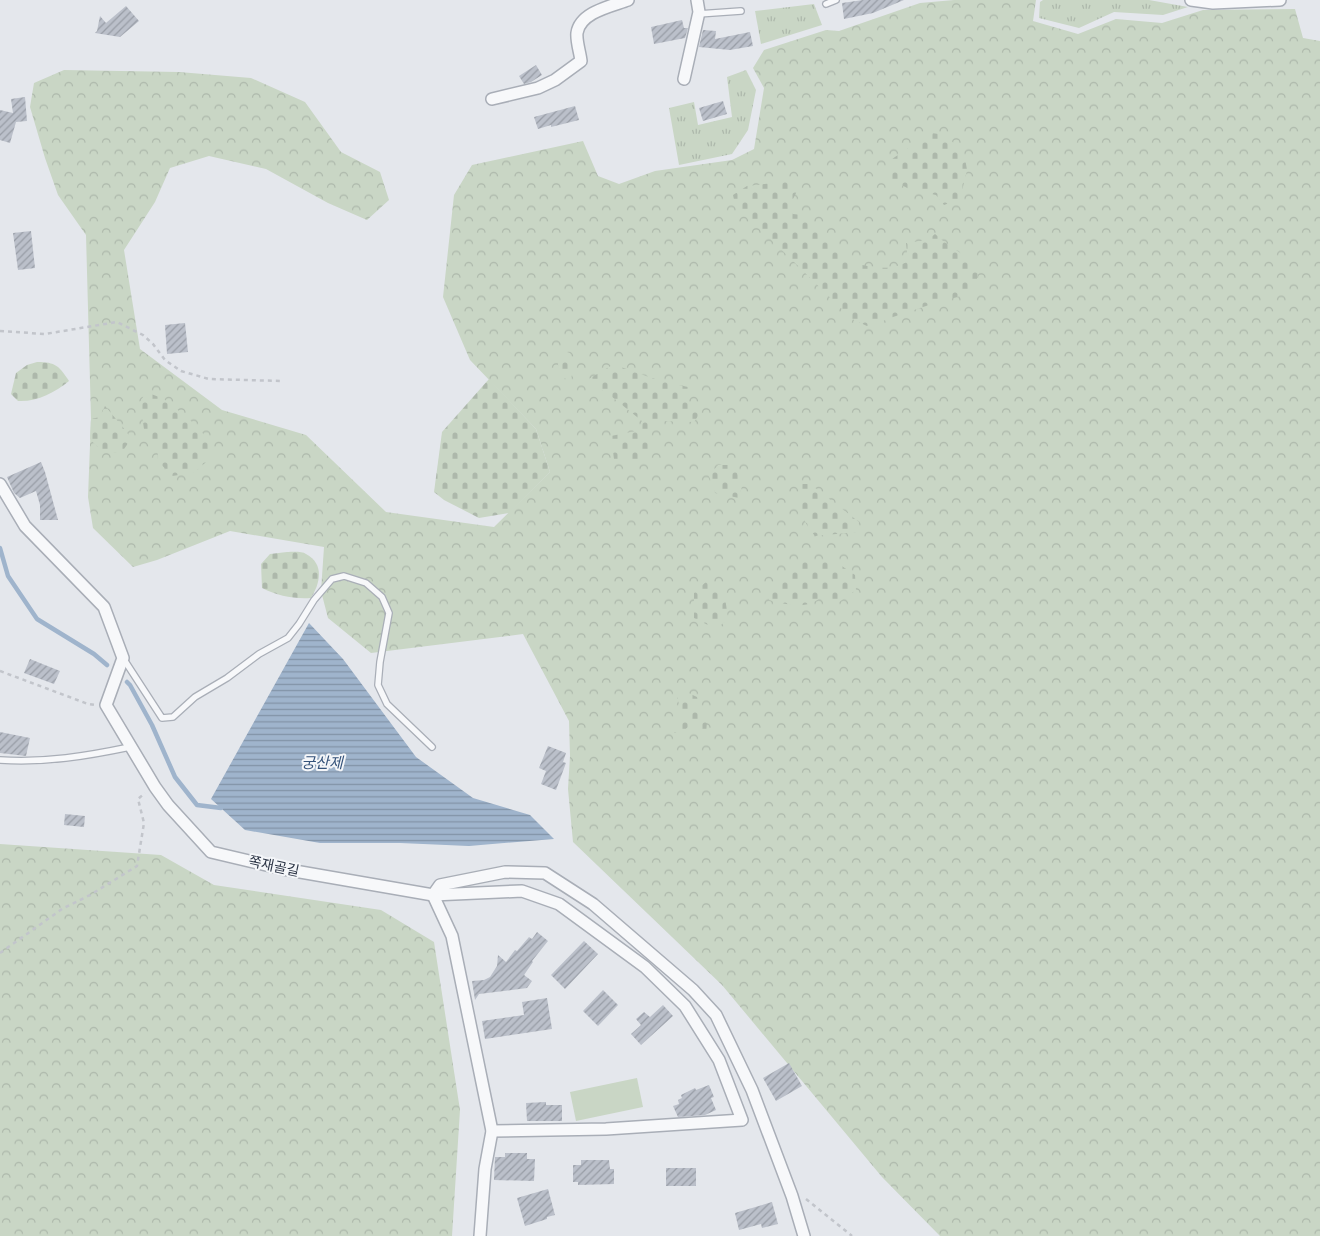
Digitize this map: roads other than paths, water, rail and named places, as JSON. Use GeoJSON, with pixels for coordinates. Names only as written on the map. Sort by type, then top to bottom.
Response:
{"type":"FeatureCollection","features":[{"type":"Feature","properties":{"kind":"street"},"geometry":{"type":"LineString","coordinates":[[492,99],[538,88],[555,80],[581,61],[576,36],[578,28],[585,19],[602,9],[628,0]]}},
{"type":"Feature","properties":{"kind":"street"},"geometry":{"type":"LineString","coordinates":[[684,79],[698,14],[697,0]]}},
{"type":"Feature","properties":{"kind":"street"},"geometry":{"type":"LineString","coordinates":[[1191,0],[1213,4],[1280,0]]}},
{"type":"Feature","properties":{"kind":"street"},"geometry":{"type":"LineString","coordinates":[[0,484],[25,526],[104,607],[123,658]]}},
{"type":"Feature","properties":{"kind":"street","name":"쪽재골길"},"geometry":{"type":"LineString","coordinates":[[123,658],[106,706],[155,787],[168,805],[211,852],[283,869],[433,895],[522,892],[559,904],[645,967],[684,1006],[719,1060],[742,1120],[606,1129],[492,1131]]}},
{"type":"Feature","properties":{"kind":"street"},"geometry":{"type":"LineString","coordinates":[[480,1236],[485,1169],[492,1131],[452,936],[433,895],[440,885],[505,872],[545,873],[593,904],[692,990],[716,1015],[752,1090],[787,1184],[800,1236]]}},
{"type":"Feature","properties":{"kind":"lane"},"geometry":{"type":"LineString","coordinates":[[826,4],[836,0]]}},
{"type":"Feature","properties":{"kind":"lane"},"geometry":{"type":"LineString","coordinates":[[698,14],[742,11]]}},
{"type":"Feature","properties":{"kind":"lane"},"geometry":{"type":"LineString","coordinates":[[123,658],[162,718],[173,717],[195,697],[227,678],[259,654],[288,638],[300,624],[314,600],[332,579],[344,576],[366,582],[382,598],[389,613],[378,685],[387,704],[432,747]]}},
{"type":"Feature","properties":{"kind":"lane"},"geometry":{"type":"LineString","coordinates":[[0,760],[47,761],[130,747]]}},
{"type":"Feature","properties":{"kind":"water","name":"궁산제"},"geometry":{"type":"Polygon","coordinates":[[[309,623],[343,659],[416,757],[473,798],[530,815],[554,839],[469,846],[400,843],[320,843],[245,830],[211,799],[309,623]]]}},
{"type":"Feature","properties":{"kind":"waterway"},"geometry":{"type":"LineString","coordinates":[[0,548],[8,576],[37,619],[94,654],[107,665]]}},
{"type":"Feature","properties":{"kind":"waterway"},"geometry":{"type":"LineString","coordinates":[[127,682],[152,725],[175,777],[197,805],[221,808]]}}]}
